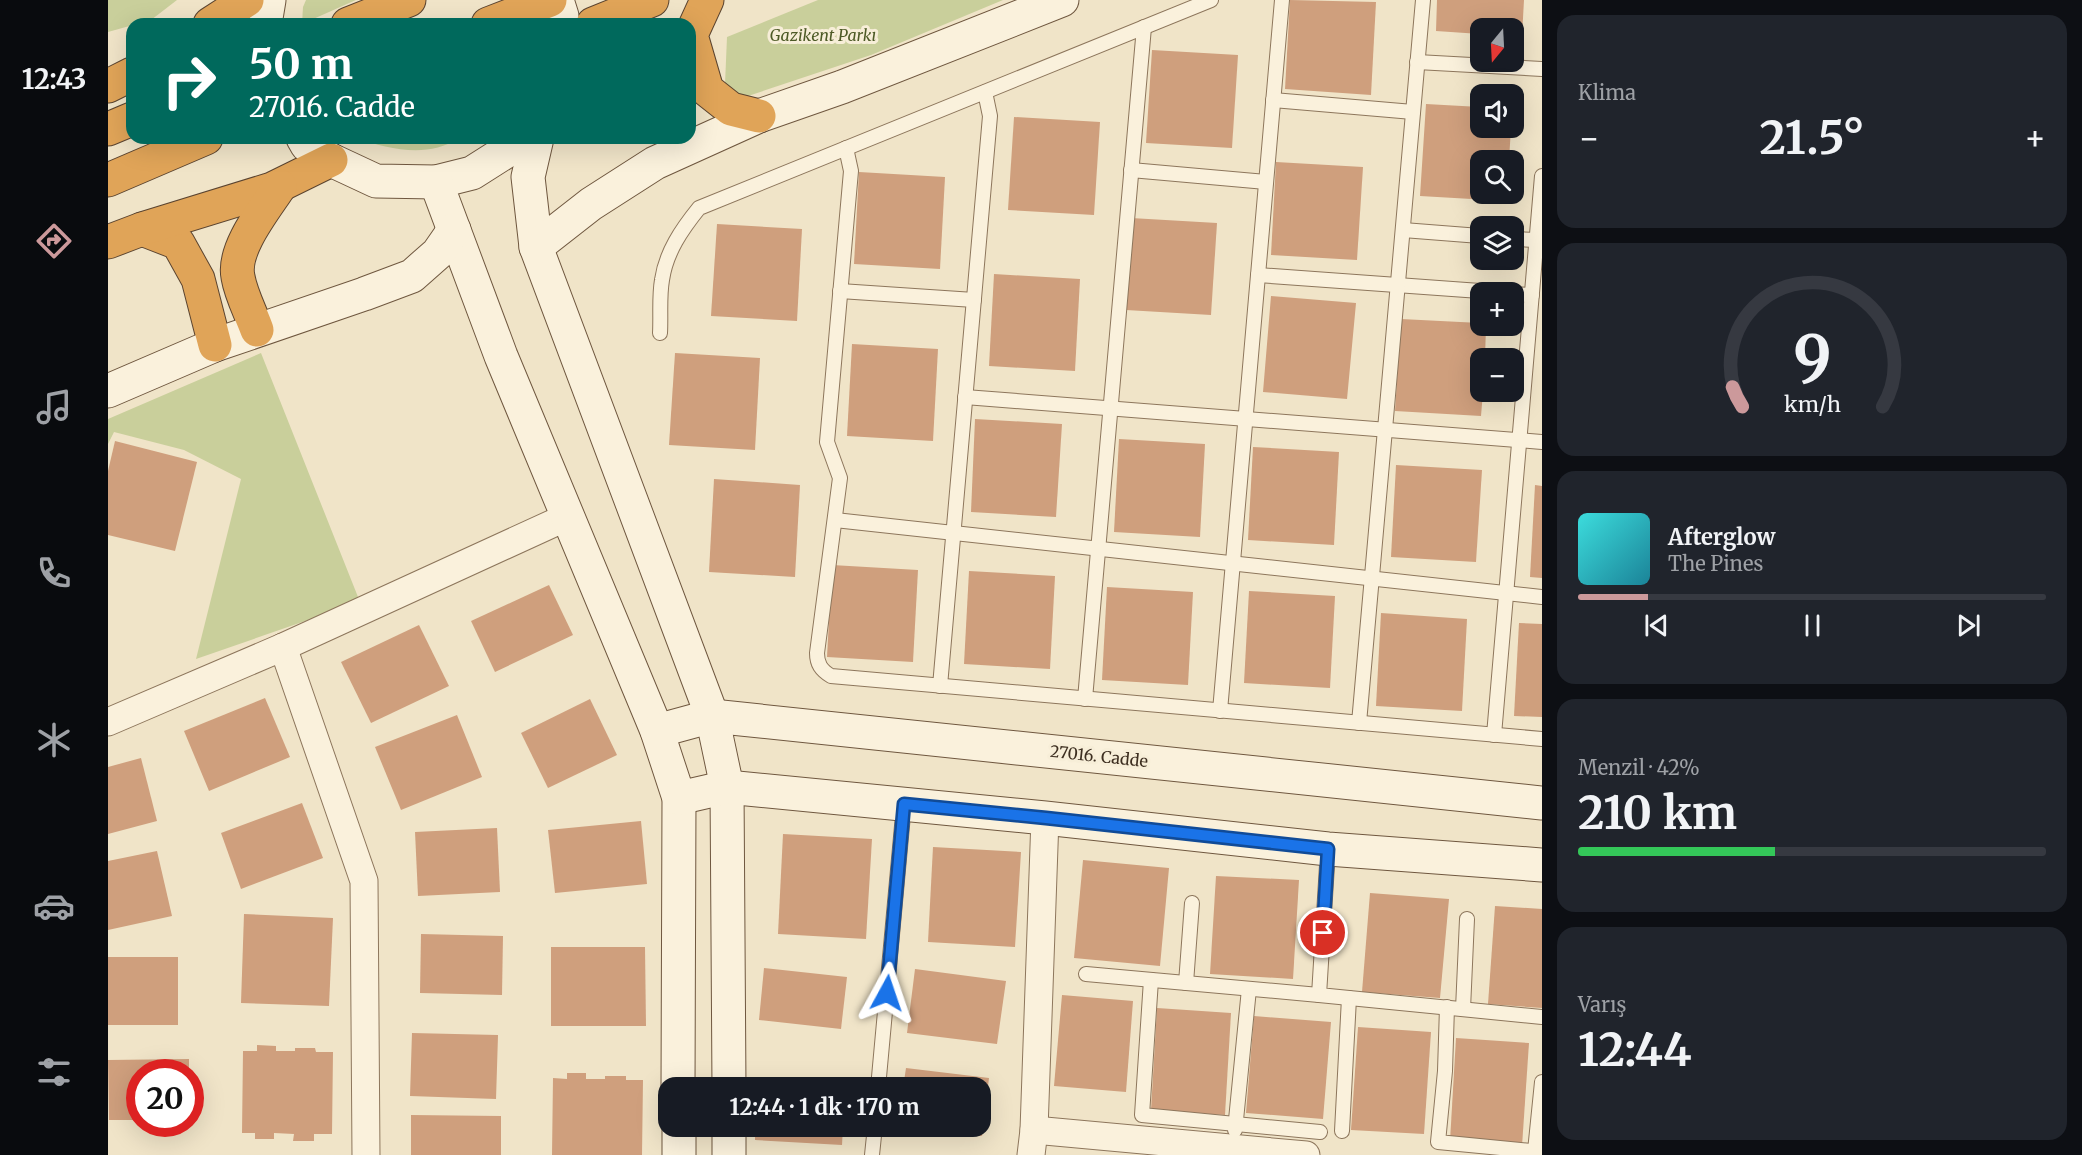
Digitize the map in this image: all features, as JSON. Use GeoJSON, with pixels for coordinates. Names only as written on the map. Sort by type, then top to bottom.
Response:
{"type":"FeatureCollection","features":[{"type":"Feature","properties":{"kind":"highway"},"geometry":{"type":"LineString","coordinates":[[219,18],[247,0]]}},
{"type":"Feature","properties":{"kind":"highway"},"geometry":{"type":"LineString","coordinates":[[363,18],[409,0]]}},
{"type":"Feature","properties":{"kind":"highway"},"geometry":{"type":"LineString","coordinates":[[503,18],[549,0]]}},
{"type":"Feature","properties":{"kind":"highway"},"geometry":{"type":"LineString","coordinates":[[608,18],[651,0]]}},
{"type":"Feature","properties":{"kind":"highway"},"geometry":{"type":"LineString","coordinates":[[696,24],[707,0]]}},
{"type":"Feature","properties":{"kind":"highway"},"geometry":{"type":"LineString","coordinates":[[696,52],[707,90],[731,109],[759,116]]}},
{"type":"Feature","properties":{"kind":"highway"},"geometry":{"type":"LineString","coordinates":[[108,86],[126,77]]}},
{"type":"Feature","properties":{"kind":"highway"},"geometry":{"type":"LineString","coordinates":[[108,129],[126,122]]}},
{"type":"Feature","properties":{"kind":"highway"},"geometry":{"type":"LineString","coordinates":[[108,180],[192,144]]}},
{"type":"Feature","properties":{"kind":"highway"},"geometry":{"type":"LineString","coordinates":[[108,242],[142,229],[280,186],[331,160]]}},
{"type":"Feature","properties":{"kind":"highway"},"geometry":{"type":"LineString","coordinates":[[257,330],[237,276],[238,265],[241,247],[280,186]]}},
{"type":"Feature","properties":{"kind":"highway"},"geometry":{"type":"LineString","coordinates":[[142,229],[178,243],[198,279],[215,345]]}},
{"type":"Feature","properties":{"kind":"street"},"geometry":{"type":"LineString","coordinates":[[266,18],[269,0]]}},
{"type":"Feature","properties":{"kind":"street"},"geometry":{"type":"LineString","coordinates":[[557,0],[562,18]]}},
{"type":"Feature","properties":{"kind":"street"},"geometry":{"type":"LineString","coordinates":[[536,248],[591,204],[655,163],[759,116],[842,87],[1062,0]]}},
{"type":"Feature","properties":{"kind":"street"},"geometry":{"type":"LineString","coordinates":[[306,144],[331,160],[376,181],[436,182],[472,173],[516,144]]}},
{"type":"Feature","properties":{"kind":"street"},"geometry":{"type":"LineString","coordinates":[[536,144],[528,177],[536,248],[712,716],[727,787],[729,1077]]}},
{"type":"Feature","properties":{"kind":"street"},"geometry":{"type":"LineString","coordinates":[[436,182],[501,356],[657,731],[679,798],[678,1077]]}},
{"type":"Feature","properties":{"kind":"street"},"geometry":{"type":"LineString","coordinates":[[108,391],[215,345],[412,276],[438,253],[454,230]]}},
{"type":"Feature","properties":{"kind":"street"},"geometry":{"type":"LineString","coordinates":[[108,722],[283,647],[569,516]]}},
{"type":"Feature","properties":{"kind":"street"},"geometry":{"type":"LineString","coordinates":[[283,647],[364,881],[366,1155]]}},
{"type":"Feature","properties":{"kind":"street","name":"27016. Cadde"},"geometry":{"type":"LineString","coordinates":[[657,731],[712,716],[1542,803]]}},
{"type":"Feature","properties":{"kind":"street"},"geometry":{"type":"LineString","coordinates":[[679,798],[727,787],[1046,818],[1328,849],[1542,865]]}},
{"type":"Feature","properties":{"kind":"street"},"geometry":{"type":"LineString","coordinates":[[1046,818],[1032,1143],[1235,1136],[1306,1155]]}},
{"type":"Feature","properties":{"kind":"street"},"geometry":{"type":"LineString","coordinates":[[679,1137],[679,1155]]}},
{"type":"Feature","properties":{"kind":"street"},"geometry":{"type":"LineString","coordinates":[[729,1137],[729,1155]]}},
{"type":"Feature","properties":{"kind":"lane"},"geometry":{"type":"LineString","coordinates":[[660,333],[662,280],[667,260],[675,242],[699,208],[1211,0]]}},
{"type":"Feature","properties":{"kind":"lane"},"geometry":{"type":"LineString","coordinates":[[1220,711],[1282,0]]}},
{"type":"Feature","properties":{"kind":"lane"},"geometry":{"type":"LineString","coordinates":[[1359,723],[1423,0]]}},
{"type":"Feature","properties":{"kind":"lane"},"geometry":{"type":"LineString","coordinates":[[1085,699],[1144,27]]}},
{"type":"Feature","properties":{"kind":"lane"},"geometry":{"type":"LineString","coordinates":[[1417,62],[1542,69]]}},
{"type":"Feature","properties":{"kind":"lane"},"geometry":{"type":"LineString","coordinates":[[940,686],[990,116],[985,92]]}},
{"type":"Feature","properties":{"kind":"lane"},"geometry":{"type":"LineString","coordinates":[[1273,100],[1413,112]]}},
{"type":"Feature","properties":{"kind":"lane"},"geometry":{"type":"LineString","coordinates":[[846,148],[851,171],[826,442],[840,477],[817,653],[819,665],[824,672],[831,676],[1542,739]]}},
{"type":"Feature","properties":{"kind":"lane"},"geometry":{"type":"LineString","coordinates":[[1131,170],[1266,182]]}},
{"type":"Feature","properties":{"kind":"lane"},"geometry":{"type":"LineString","coordinates":[[1494,735],[1542,176]]}},
{"type":"Feature","properties":{"kind":"lane"},"geometry":{"type":"LineString","coordinates":[[1403,230],[1470,235]]}},
{"type":"Feature","properties":{"kind":"lane"},"geometry":{"type":"LineString","coordinates":[[1524,239],[1536,240]]}},
{"type":"Feature","properties":{"kind":"lane"},"geometry":{"type":"LineString","coordinates":[[1258,274],[1470,290]]}},
{"type":"Feature","properties":{"kind":"lane"},"geometry":{"type":"LineString","coordinates":[[840,291],[974,300]]}},
{"type":"Feature","properties":{"kind":"lane"},"geometry":{"type":"LineString","coordinates":[[1524,295],[1532,295]]}},
{"type":"Feature","properties":{"kind":"lane"},"geometry":{"type":"LineString","coordinates":[[965,397],[1542,442]]}},
{"type":"Feature","properties":{"kind":"lane"},"geometry":{"type":"LineString","coordinates":[[835,520],[1542,597]]}},
{"type":"Feature","properties":{"kind":"lane"},"geometry":{"type":"LineString","coordinates":[[879,1077],[904,804]]}},
{"type":"Feature","properties":{"kind":"lane"},"geometry":{"type":"LineString","coordinates":[[1319,995],[1328,849]]}},
{"type":"Feature","properties":{"kind":"lane"},"geometry":{"type":"LineString","coordinates":[[1186,983],[1192,903]]}},
{"type":"Feature","properties":{"kind":"lane"},"geometry":{"type":"LineString","coordinates":[[1463,1009],[1467,919]]}},
{"type":"Feature","properties":{"kind":"lane"},"geometry":{"type":"LineString","coordinates":[[1086,974],[1542,1017]]}},
{"type":"Feature","properties":{"kind":"lane"},"geometry":{"type":"LineString","coordinates":[[1151,980],[1142,1114],[1235,1136],[1320,1132]]}},
{"type":"Feature","properties":{"kind":"lane"},"geometry":{"type":"LineString","coordinates":[[1235,1136],[1249,989]]}},
{"type":"Feature","properties":{"kind":"lane"},"geometry":{"type":"LineString","coordinates":[[1342,1131],[1349,998]]}},
{"type":"Feature","properties":{"kind":"lane"},"geometry":{"type":"LineString","coordinates":[[1447,1007],[1445,1071],[1438,1142],[1538,1152],[1542,1082]]}},
{"type":"Feature","properties":{"kind":"lane"},"geometry":{"type":"LineString","coordinates":[[872,1155],[874,1137]]}},
{"type":"Feature","properties":{"kind":"green space"},"geometry":{"type":"Polygon","coordinates":[[[108,0],[177,0],[154,18],[126,18],[126,27],[108,32],[108,0]]]}},
{"type":"Feature","properties":{"kind":"green space"},"geometry":{"type":"Polygon","coordinates":[[[306,0],[356,0],[316,18],[302,18],[306,0]]]}},
{"type":"Feature","properties":{"kind":"green space","name":"Gazikent Parkı"},"geometry":{"type":"Polygon","coordinates":[[[818,0],[1003,0],[871,55],[736,100],[725,84],[727,37],[818,0]]]}},
{"type":"Feature","properties":{"kind":"green space"},"geometry":{"type":"Polygon","coordinates":[[[376,144],[447,144],[421,150],[376,144]]]}},
{"type":"Feature","properties":{"kind":"green space"},"geometry":{"type":"Polygon","coordinates":[[[261,353],[360,602],[196,659],[241,479],[184,450],[114,432],[108,444],[108,419],[261,353]]]}},
{"type":"Feature","properties":{"kind":"building"},"geometry":{"type":"Polygon","coordinates":[[[1290,0],[1376,2],[1371,95],[1285,89],[1290,0]]]}},
{"type":"Feature","properties":{"kind":"building"},"geometry":{"type":"Polygon","coordinates":[[[1437,0],[1524,0],[1523,18],[1470,18],[1470,33],[1436,31],[1437,0]]]}},
{"type":"Feature","properties":{"kind":"building"},"geometry":{"type":"Polygon","coordinates":[[[1152,50],[1238,55],[1232,148],[1146,143],[1152,50]]]}},
{"type":"Feature","properties":{"kind":"building"},"geometry":{"type":"Polygon","coordinates":[[[1426,104],[1470,106],[1470,138],[1510,138],[1510,150],[1470,150],[1470,199],[1420,196],[1426,104]]]}},
{"type":"Feature","properties":{"kind":"building"},"geometry":{"type":"Polygon","coordinates":[[[1014,117],[1100,122],[1094,215],[1008,210],[1014,117]]]}},
{"type":"Feature","properties":{"kind":"building"},"geometry":{"type":"Polygon","coordinates":[[[1276,162],[1363,167],[1357,260],[1271,255],[1276,162]]]}},
{"type":"Feature","properties":{"kind":"building"},"geometry":{"type":"Polygon","coordinates":[[[859,172],[945,177],[940,269],[854,264],[859,172]]]}},
{"type":"Feature","properties":{"kind":"building"},"geometry":{"type":"Polygon","coordinates":[[[1131,218],[1217,223],[1211,315],[1126,310],[1131,218]]]}},
{"type":"Feature","properties":{"kind":"building"},"geometry":{"type":"Polygon","coordinates":[[[717,224],[802,229],[797,321],[711,316],[717,224]]]}},
{"type":"Feature","properties":{"kind":"building"},"geometry":{"type":"Polygon","coordinates":[[[994,274],[1080,279],[1075,371],[989,366],[994,274]]]}},
{"type":"Feature","properties":{"kind":"building"},"geometry":{"type":"Polygon","coordinates":[[[1271,296],[1356,303],[1347,399],[1263,392],[1271,296]]]}},
{"type":"Feature","properties":{"kind":"building"},"geometry":{"type":"Polygon","coordinates":[[[1401,319],[1470,322],[1470,336],[1486,336],[1485,348],[1470,348],[1470,402],[1482,402],[1481,416],[1395,411],[1401,319]]]}},
{"type":"Feature","properties":{"kind":"building"},"geometry":{"type":"Polygon","coordinates":[[[852,344],[938,349],[933,441],[847,436],[852,344]]]}},
{"type":"Feature","properties":{"kind":"building"},"geometry":{"type":"Polygon","coordinates":[[[675,353],[760,358],[755,450],[669,445],[675,353]]]}},
{"type":"Feature","properties":{"kind":"building"},"geometry":{"type":"Polygon","coordinates":[[[975,419],[1062,424],[1056,517],[971,512],[975,419]]]}},
{"type":"Feature","properties":{"kind":"building"},"geometry":{"type":"Polygon","coordinates":[[[1119,439],[1205,444],[1200,537],[1114,532],[1119,439]]]}},
{"type":"Feature","properties":{"kind":"building"},"geometry":{"type":"Polygon","coordinates":[[[115,441],[197,462],[175,551],[108,535],[108,471],[115,441]]]}},
{"type":"Feature","properties":{"kind":"building"},"geometry":{"type":"Polygon","coordinates":[[[1253,447],[1339,452],[1334,545],[1248,540],[1253,447]]]}},
{"type":"Feature","properties":{"kind":"building"},"geometry":{"type":"Polygon","coordinates":[[[1396,465],[1482,470],[1476,562],[1391,557],[1396,465]]]}},
{"type":"Feature","properties":{"kind":"building"},"geometry":{"type":"Polygon","coordinates":[[[714,479],[800,485],[795,577],[709,572],[714,479]]]}},
{"type":"Feature","properties":{"kind":"building"},"geometry":{"type":"Polygon","coordinates":[[[1535,485],[1542,486],[1542,578],[1530,577],[1535,485]]]}},
{"type":"Feature","properties":{"kind":"building"},"geometry":{"type":"Polygon","coordinates":[[[832,565],[918,570],[913,662],[827,657],[832,565]]]}},
{"type":"Feature","properties":{"kind":"building"},"geometry":{"type":"Polygon","coordinates":[[[969,571],[1055,576],[1050,669],[964,664],[969,571]]]}},
{"type":"Feature","properties":{"kind":"building"},"geometry":{"type":"Polygon","coordinates":[[[549,585],[573,635],[495,672],[471,621],[549,585]]]}},
{"type":"Feature","properties":{"kind":"building"},"geometry":{"type":"Polygon","coordinates":[[[1107,587],[1193,592],[1188,685],[1102,680],[1107,587]]]}},
{"type":"Feature","properties":{"kind":"building"},"geometry":{"type":"Polygon","coordinates":[[[1249,591],[1335,596],[1330,688],[1244,683],[1249,591]]]}},
{"type":"Feature","properties":{"kind":"building"},"geometry":{"type":"Polygon","coordinates":[[[1381,613],[1467,619],[1462,711],[1376,706],[1381,613]]]}},
{"type":"Feature","properties":{"kind":"building"},"geometry":{"type":"Polygon","coordinates":[[[1519,623],[1542,624],[1542,717],[1514,716],[1519,623]]]}},
{"type":"Feature","properties":{"kind":"building"},"geometry":{"type":"Polygon","coordinates":[[[419,625],[449,686],[371,723],[341,662],[419,625]]]}},
{"type":"Feature","properties":{"kind":"building"},"geometry":{"type":"Polygon","coordinates":[[[265,698],[290,757],[209,791],[184,731],[265,698]]]}},
{"type":"Feature","properties":{"kind":"building"},"geometry":{"type":"Polygon","coordinates":[[[590,699],[617,755],[548,788],[521,733],[590,699]]]}},
{"type":"Feature","properties":{"kind":"building"},"geometry":{"type":"Polygon","coordinates":[[[457,715],[482,777],[401,810],[375,747],[457,715]]]}},
{"type":"Feature","properties":{"kind":"building"},"geometry":{"type":"Polygon","coordinates":[[[141,758],[157,821],[108,834],[108,767],[141,758]]]}},
{"type":"Feature","properties":{"kind":"building"},"geometry":{"type":"Polygon","coordinates":[[[302,803],[323,858],[241,889],[221,833],[302,803]]]}},
{"type":"Feature","properties":{"kind":"building"},"geometry":{"type":"Polygon","coordinates":[[[641,821],[647,884],[555,893],[548,830],[641,821]]]}},
{"type":"Feature","properties":{"kind":"building"},"geometry":{"type":"Polygon","coordinates":[[[497,828],[500,892],[418,896],[415,832],[497,828]]]}},
{"type":"Feature","properties":{"kind":"building"},"geometry":{"type":"Polygon","coordinates":[[[783,834],[872,839],[866,939],[778,934],[783,834]]]}},
{"type":"Feature","properties":{"kind":"building"},"geometry":{"type":"Polygon","coordinates":[[[933,847],[1021,852],[1015,947],[928,942],[933,847]]]}},
{"type":"Feature","properties":{"kind":"building"},"geometry":{"type":"Polygon","coordinates":[[[157,851],[172,916],[108,930],[108,861],[157,851]]]}},
{"type":"Feature","properties":{"kind":"building"},"geometry":{"type":"Polygon","coordinates":[[[1083,860],[1169,868],[1160,966],[1074,958],[1083,860]]]}},
{"type":"Feature","properties":{"kind":"building"},"geometry":{"type":"Polygon","coordinates":[[[1216,876],[1299,880],[1293,979],[1210,974],[1216,876]]]}},
{"type":"Feature","properties":{"kind":"building"},"geometry":{"type":"Polygon","coordinates":[[[1370,893],[1449,899],[1440,998],[1362,992],[1370,893]]]}},
{"type":"Feature","properties":{"kind":"building"},"geometry":{"type":"Polygon","coordinates":[[[1495,906],[1542,909],[1542,1008],[1488,1004],[1495,906]]]}},
{"type":"Feature","properties":{"kind":"building"},"geometry":{"type":"Polygon","coordinates":[[[244,914],[333,918],[329,1006],[241,1003],[244,914]]]}},
{"type":"Feature","properties":{"kind":"building"},"geometry":{"type":"Polygon","coordinates":[[[421,934],[503,936],[502,995],[420,993],[421,934]]]}},
{"type":"Feature","properties":{"kind":"building"},"geometry":{"type":"Polygon","coordinates":[[[551,947],[645,947],[646,1026],[551,1026],[551,947]]]}},
{"type":"Feature","properties":{"kind":"building"},"geometry":{"type":"Polygon","coordinates":[[[108,957],[178,957],[178,1025],[108,1025],[108,957]]]}},
{"type":"Feature","properties":{"kind":"building"},"geometry":{"type":"Polygon","coordinates":[[[764,968],[847,977],[841,1029],[759,1020],[764,968]]]}},
{"type":"Feature","properties":{"kind":"building"},"geometry":{"type":"Polygon","coordinates":[[[915,969],[1006,981],[997,1044],[907,1033],[915,969]]]}},
{"type":"Feature","properties":{"kind":"building"},"geometry":{"type":"Polygon","coordinates":[[[1062,995],[1133,1001],[1126,1092],[1054,1086],[1062,995]]]}},
{"type":"Feature","properties":{"kind":"building"},"geometry":{"type":"Polygon","coordinates":[[[1157,1008],[1231,1013],[1225,1115],[1151,1110],[1157,1008]]]}},
{"type":"Feature","properties":{"kind":"building"},"geometry":{"type":"Polygon","coordinates":[[[1254,1016],[1331,1022],[1323,1119],[1246,1113],[1254,1016]]]}},
{"type":"Feature","properties":{"kind":"building"},"geometry":{"type":"Polygon","coordinates":[[[1358,1027],[1431,1032],[1424,1134],[1351,1130],[1358,1027]]]}},
{"type":"Feature","properties":{"kind":"building"},"geometry":{"type":"Polygon","coordinates":[[[412,1033],[498,1035],[496,1099],[410,1096],[412,1033]]]}},
{"type":"Feature","properties":{"kind":"building"},"geometry":{"type":"Polygon","coordinates":[[[1456,1038],[1529,1043],[1522,1146],[1450,1141],[1456,1038]]]}},
{"type":"Feature","properties":{"kind":"building"},"geometry":{"type":"Polygon","coordinates":[[[257,1045],[276,1046],[276,1051],[315,1048],[316,1052],[333,1052],[332,1134],[314,1134],[314,1141],[293,1141],[294,1134],[274,1133],[274,1139],[255,1139],[255,1133],[242,1133],[243,1051],[257,1051],[257,1045]]]}},
{"type":"Feature","properties":{"kind":"building"},"geometry":{"type":"Polygon","coordinates":[[[108,1060],[126,1060],[126,1120],[109,1120],[108,1060]]]}},
{"type":"Feature","properties":{"kind":"building"},"geometry":{"type":"Polygon","coordinates":[[[906,1068],[981,1077],[905,1077],[906,1068]]]}},
{"type":"Feature","properties":{"kind":"building"},"geometry":{"type":"Polygon","coordinates":[[[567,1073],[586,1073],[586,1079],[626,1076],[626,1080],[643,1080],[642,1155],[552,1155],[553,1078],[567,1079],[567,1073]]]}},
{"type":"Feature","properties":{"kind":"building"},"geometry":{"type":"Polygon","coordinates":[[[411,1115],[501,1116],[501,1155],[411,1155],[411,1115]]]}},
{"type":"Feature","properties":{"kind":"building"},"geometry":{"type":"Polygon","coordinates":[[[755,1137],[842,1137],[842,1145],[755,1140],[755,1137]]]}},
{"type":"Feature","properties":{"kind":"route"},"geometry":{"type":"LineString","coordinates":[[887,993],[904,804],[1328,849],[1323,933]]}}]}
